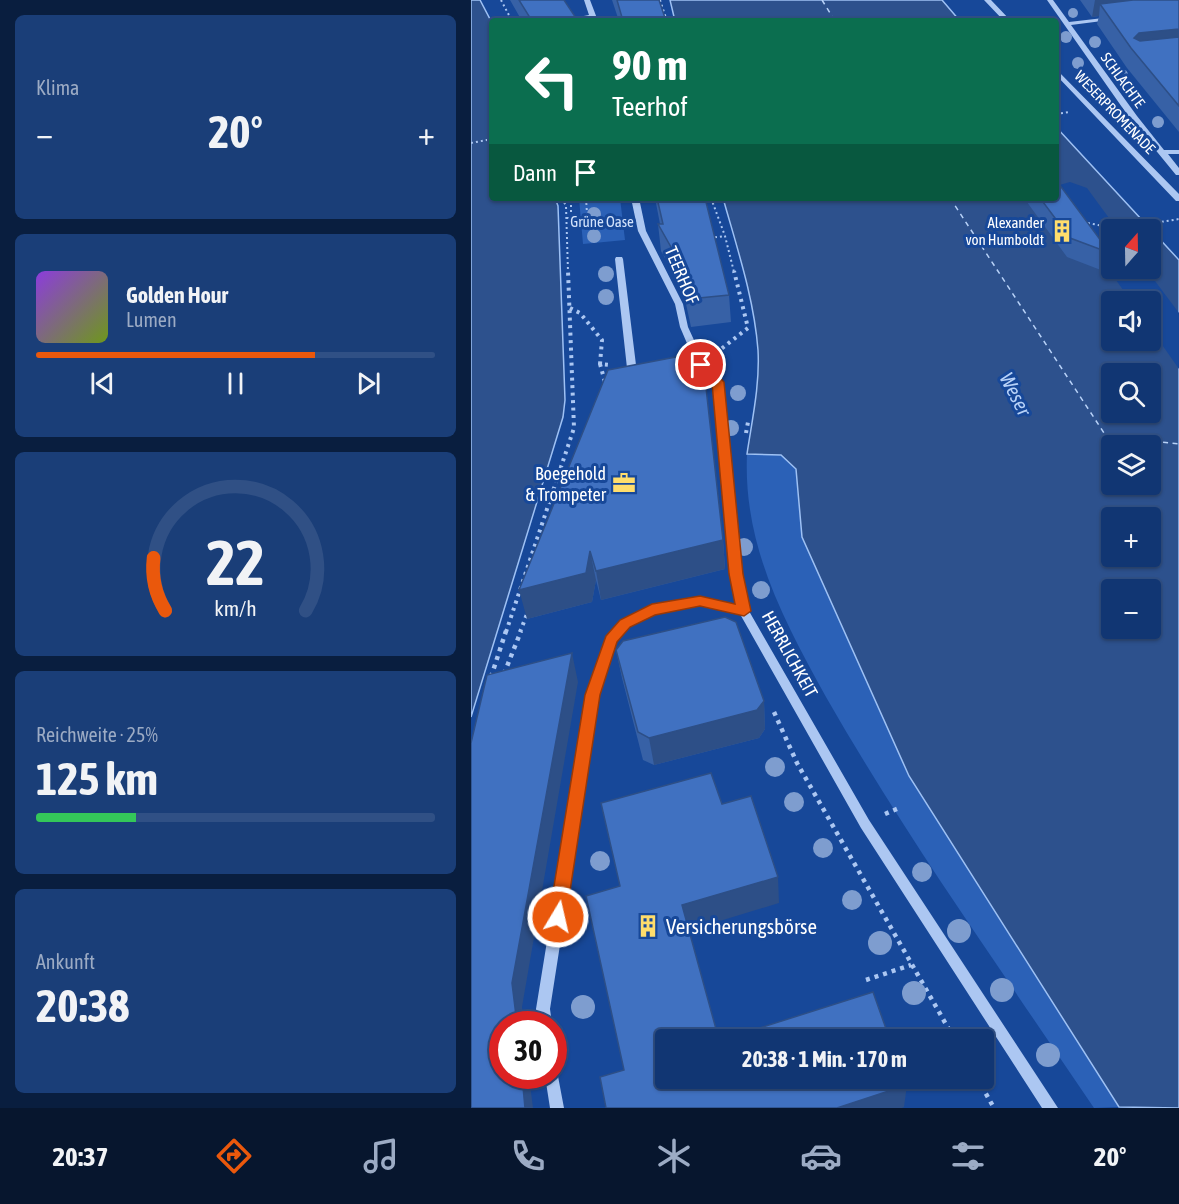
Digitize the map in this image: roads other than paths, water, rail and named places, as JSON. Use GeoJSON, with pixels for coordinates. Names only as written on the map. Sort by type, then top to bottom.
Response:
{"type":"FeatureCollection","features":[{"type":"Feature","properties":{"kind":"street"},"geometry":{"type":"LineString","coordinates":[[587,0],[594,18]]}},
{"type":"Feature","properties":{"kind":"street"},"geometry":{"type":"LineString","coordinates":[[987,0],[1005,18]]}},
{"type":"Feature","properties":{"kind":"street","name":"SCHLACHTE"},"geometry":{"type":"LineString","coordinates":[[1050,0],[1127,109],[1179,173]]}},
{"type":"Feature","properties":{"kind":"street"},"geometry":{"type":"LineString","coordinates":[[1068,24],[1124,17]]}},
{"type":"Feature","properties":{"kind":"street","name":"WESERPROMENADE"},"geometry":{"type":"LineString","coordinates":[[1059,74],[1179,199]]}},
{"type":"Feature","properties":{"kind":"street"},"geometry":{"type":"LineString","coordinates":[[1162,152],[1179,152]]}},
{"type":"Feature","properties":{"kind":"street","name":"TEERHOF"},"geometry":{"type":"LineString","coordinates":[[636,201],[642,231],[679,304],[684,327],[701,365],[718,382],[736,574],[744,611]]}},
{"type":"Feature","properties":{"kind":"street"},"geometry":{"type":"LineString","coordinates":[[619,259],[632,368],[655,367]]}},
{"type":"Feature","properties":{"kind":"street"},"geometry":{"type":"LineString","coordinates":[[678,366],[701,365]]}},
{"type":"Feature","properties":{"kind":"street","name":"HERRLICHKEIT"},"geometry":{"type":"LineString","coordinates":[[543,1011],[593,695],[611,640],[625,624],[652,610],[700,601],[744,611],[865,824],[1051,1108]]}},
{"type":"Feature","properties":{"kind":"street"},"geometry":{"type":"LineString","coordinates":[[554,1089],[557,1108]]}},
{"type":"Feature","properties":{"kind":"water"},"geometry":{"type":"Polygon","coordinates":[[[471,0],[480,0],[489,18],[489,201],[556,201],[558,206],[565,400],[563,417],[471,717],[471,0]]]}},
{"type":"Feature","properties":{"kind":"water"},"geometry":{"type":"Polygon","coordinates":[[[670,0],[942,0],[957,18],[674,18],[670,0]]]}},
{"type":"Feature","properties":{"kind":"water","name":"Weser"},"geometry":{"type":"Polygon","coordinates":[[[1059,130],[1141,219],[1101,219],[1101,279],[1161,279],[1161,241],[1179,260],[1179,1108],[1119,1107],[909,776],[802,537],[796,469],[781,455],[747,454],[757,389],[758,363],[756,331],[749,292],[724,201],[1059,201],[1059,130]]]}},
{"type":"Feature","properties":{"kind":"place","name":"Alexander von Humboldt"},"geometry":{"type":"Point","coordinates":[1062,231]}},
{"type":"Feature","properties":{"kind":"place","name":"Boegehold & Trompeter"},"geometry":{"type":"Point","coordinates":[624,483]}},
{"type":"Feature","properties":{"kind":"place","name":"Versicherungsbörse"},"geometry":{"type":"Point","coordinates":[648,926]}},
{"type":"Feature","properties":{"kind":"park label","name":"Grüne Oase"},"geometry":{"type":"Point","coordinates":[602,221]}}]}
